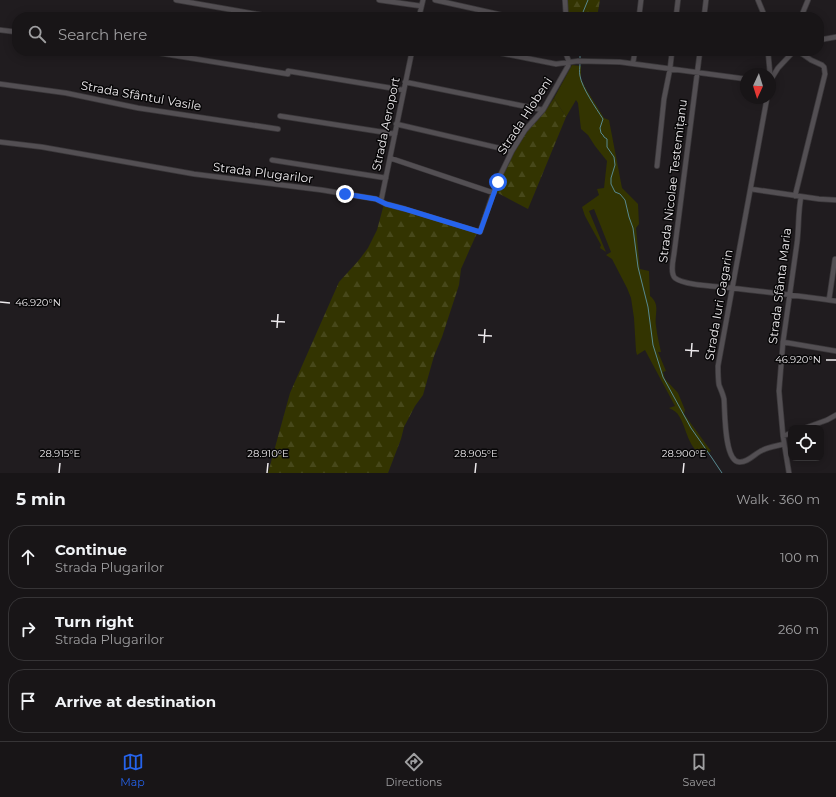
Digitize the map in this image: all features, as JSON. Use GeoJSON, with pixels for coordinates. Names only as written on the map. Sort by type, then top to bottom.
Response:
{"type":"FeatureCollection","features":[{"type":"Feature","properties":{"kind":"street"},"geometry":{"type":"LineString","coordinates":[[176,0],[245,12]]}},
{"type":"Feature","properties":{"kind":"street"},"geometry":{"type":"LineString","coordinates":[[378,0],[421,6]]}},
{"type":"Feature","properties":{"kind":"street"},"geometry":{"type":"LineString","coordinates":[[420,12],[422,0]]}},
{"type":"Feature","properties":{"kind":"street"},"geometry":{"type":"LineString","coordinates":[[435,0],[489,12]]}},
{"type":"Feature","properties":{"kind":"street"},"geometry":{"type":"LineString","coordinates":[[565,0],[566,12]]}},
{"type":"Feature","properties":{"kind":"street"},"geometry":{"type":"LineString","coordinates":[[640,12],[641,0]]}},
{"type":"Feature","properties":{"kind":"street"},"geometry":{"type":"LineString","coordinates":[[677,12],[678,0]]}},
{"type":"Feature","properties":{"kind":"street"},"geometry":{"type":"LineString","coordinates":[[705,12],[706,0]]}},
{"type":"Feature","properties":{"kind":"street"},"geometry":{"type":"LineString","coordinates":[[758,0],[763,12]]}},
{"type":"Feature","properties":{"kind":"street"},"geometry":{"type":"LineString","coordinates":[[803,12],[808,0]]}},
{"type":"Feature","properties":{"kind":"street"},"geometry":{"type":"LineString","coordinates":[[0,30],[12,31]]}},
{"type":"Feature","properties":{"kind":"street"},"geometry":{"type":"LineString","coordinates":[[824,39],[836,37]]}},
{"type":"Feature","properties":{"kind":"street"},"geometry":{"type":"LineString","coordinates":[[181,56],[403,90]]}},
{"type":"Feature","properties":{"kind":"street","name":"Strada Aeroport"},"geometry":{"type":"LineString","coordinates":[[381,201],[411,56]]}},
{"type":"Feature","properties":{"kind":"street"},"geometry":{"type":"LineString","coordinates":[[515,56],[556,64],[580,61],[633,63],[740,78]]}},
{"type":"Feature","properties":{"kind":"street"},"geometry":{"type":"LineString","coordinates":[[567,56],[569,62]]}},
{"type":"Feature","properties":{"kind":"street"},"geometry":{"type":"LineString","coordinates":[[633,63],[634,56]]}},
{"type":"Feature","properties":{"kind":"street"},"geometry":{"type":"LineString","coordinates":[[657,166],[664,99],[671,56]]}},
{"type":"Feature","properties":{"kind":"street","name":"Strada Nicolae Testemițanu"},"geometry":{"type":"LineString","coordinates":[[699,56],[672,273],[677,279],[689,284],[733,288]]}},
{"type":"Feature","properties":{"kind":"street"},"geometry":{"type":"LineString","coordinates":[[768,56],[769,68]]}},
{"type":"Feature","properties":{"kind":"street"},"geometry":{"type":"LineString","coordinates":[[776,72],[788,56]]}},
{"type":"Feature","properties":{"kind":"street","name":"Strada Sfânta Maria"},"geometry":{"type":"LineString","coordinates":[[789,473],[783,436],[780,391],[783,342],[798,235],[798,196],[812,126],[825,74],[824,67],[822,65],[805,56]]}},
{"type":"Feature","properties":{"kind":"street","name":"Strada Hlobeni"},"geometry":{"type":"LineString","coordinates":[[494,193],[512,151],[525,130],[543,110],[569,62]]}},
{"type":"Feature","properties":{"kind":"street"},"geometry":{"type":"LineString","coordinates":[[405,82],[543,110]]}},
{"type":"Feature","properties":{"kind":"street","name":"Strada Sfântul Vasile"},"geometry":{"type":"LineString","coordinates":[[0,84],[66,92],[138,108],[278,129]]}},
{"type":"Feature","properties":{"kind":"street","name":"Strada Iuri Gagarin"},"geometry":{"type":"LineString","coordinates":[[766,104],[718,366],[718,377],[723,394],[725,426],[729,448],[734,460],[737,462],[743,462],[763,450],[784,444]]}},
{"type":"Feature","properties":{"kind":"street"},"geometry":{"type":"LineString","coordinates":[[280,116],[395,134]]}},
{"type":"Feature","properties":{"kind":"street"},"geometry":{"type":"LineString","coordinates":[[396,124],[512,151]]}},
{"type":"Feature","properties":{"kind":"street","name":"Strada Plugarilor"},"geometry":{"type":"LineString","coordinates":[[0,142],[42,147],[194,174],[337,192],[376,199],[386,204],[480,232],[494,193]]}},
{"type":"Feature","properties":{"kind":"street"},"geometry":{"type":"LineString","coordinates":[[390,158],[494,193]]}},
{"type":"Feature","properties":{"kind":"street"},"geometry":{"type":"LineString","coordinates":[[272,160],[386,178]]}},
{"type":"Feature","properties":{"kind":"street"},"geometry":{"type":"LineString","coordinates":[[750,189],[836,200]]}},
{"type":"Feature","properties":{"kind":"street"},"geometry":{"type":"LineString","coordinates":[[829,300],[835,259]]}},
{"type":"Feature","properties":{"kind":"street"},"geometry":{"type":"LineString","coordinates":[[733,288],[836,301]]}},
{"type":"Feature","properties":{"kind":"street"},"geometry":{"type":"LineString","coordinates":[[783,342],[836,351]]}},
{"type":"Feature","properties":{"kind":"street"},"geometry":{"type":"LineString","coordinates":[[813,425],[836,415]]}},
{"type":"Feature","properties":{"kind":"street"},"geometry":{"type":"LineString","coordinates":[[783,436],[788,434]]}},
{"type":"Feature","properties":{"kind":"green space"},"geometry":{"type":"Polygon","coordinates":[[[567,0],[600,0],[598,12],[567,12],[567,0]]]}},
{"type":"Feature","properties":{"kind":"green space"},"geometry":{"type":"Polygon","coordinates":[[[572,65],[581,66],[581,79],[586,89],[604,118],[609,120],[622,188],[638,204],[639,224],[636,228],[640,269],[649,271],[650,296],[656,306],[657,336],[661,352],[658,352],[666,371],[663,372],[665,379],[678,393],[685,410],[684,414],[711,451],[704,453],[698,452],[694,448],[690,442],[682,421],[675,411],[669,408],[675,406],[645,350],[637,355],[631,298],[612,259],[606,255],[611,252],[594,209],[589,211],[606,252],[600,248],[601,245],[585,216],[582,207],[599,195],[597,189],[604,188],[607,161],[588,135],[581,129],[578,103],[576,100],[566,117],[554,98],[572,65]]]}},
{"type":"Feature","properties":{"kind":"green space"},"geometry":{"type":"Polygon","coordinates":[[[554,98],[566,117],[528,209],[496,192],[513,153],[526,130],[548,107],[554,98]]]}},
{"type":"Feature","properties":{"kind":"green space"},"geometry":{"type":"Polygon","coordinates":[[[384,204],[477,233],[461,269],[459,285],[442,337],[434,356],[423,395],[415,406],[404,427],[388,473],[268,473],[290,393],[339,282],[368,248],[377,230],[384,204]]]}},
{"type":"Feature","properties":{"kind":"waterway"},"geometry":{"type":"LineString","coordinates":[[583,12],[588,0]]}},
{"type":"Feature","properties":{"kind":"waterway"},"geometry":{"type":"LineString","coordinates":[[580,63],[581,81],[603,119],[600,128],[601,133],[607,139],[607,147],[614,157],[615,165],[611,178],[611,184],[615,192],[620,194],[625,200],[633,228],[638,267],[648,307],[653,345],[663,377],[691,428],[722,473]]}},
{"type":"Feature","properties":{"kind":"route"},"geometry":{"type":"LineString","coordinates":[[345,194],[376,199],[386,204],[480,232],[498,182]]}}]}
